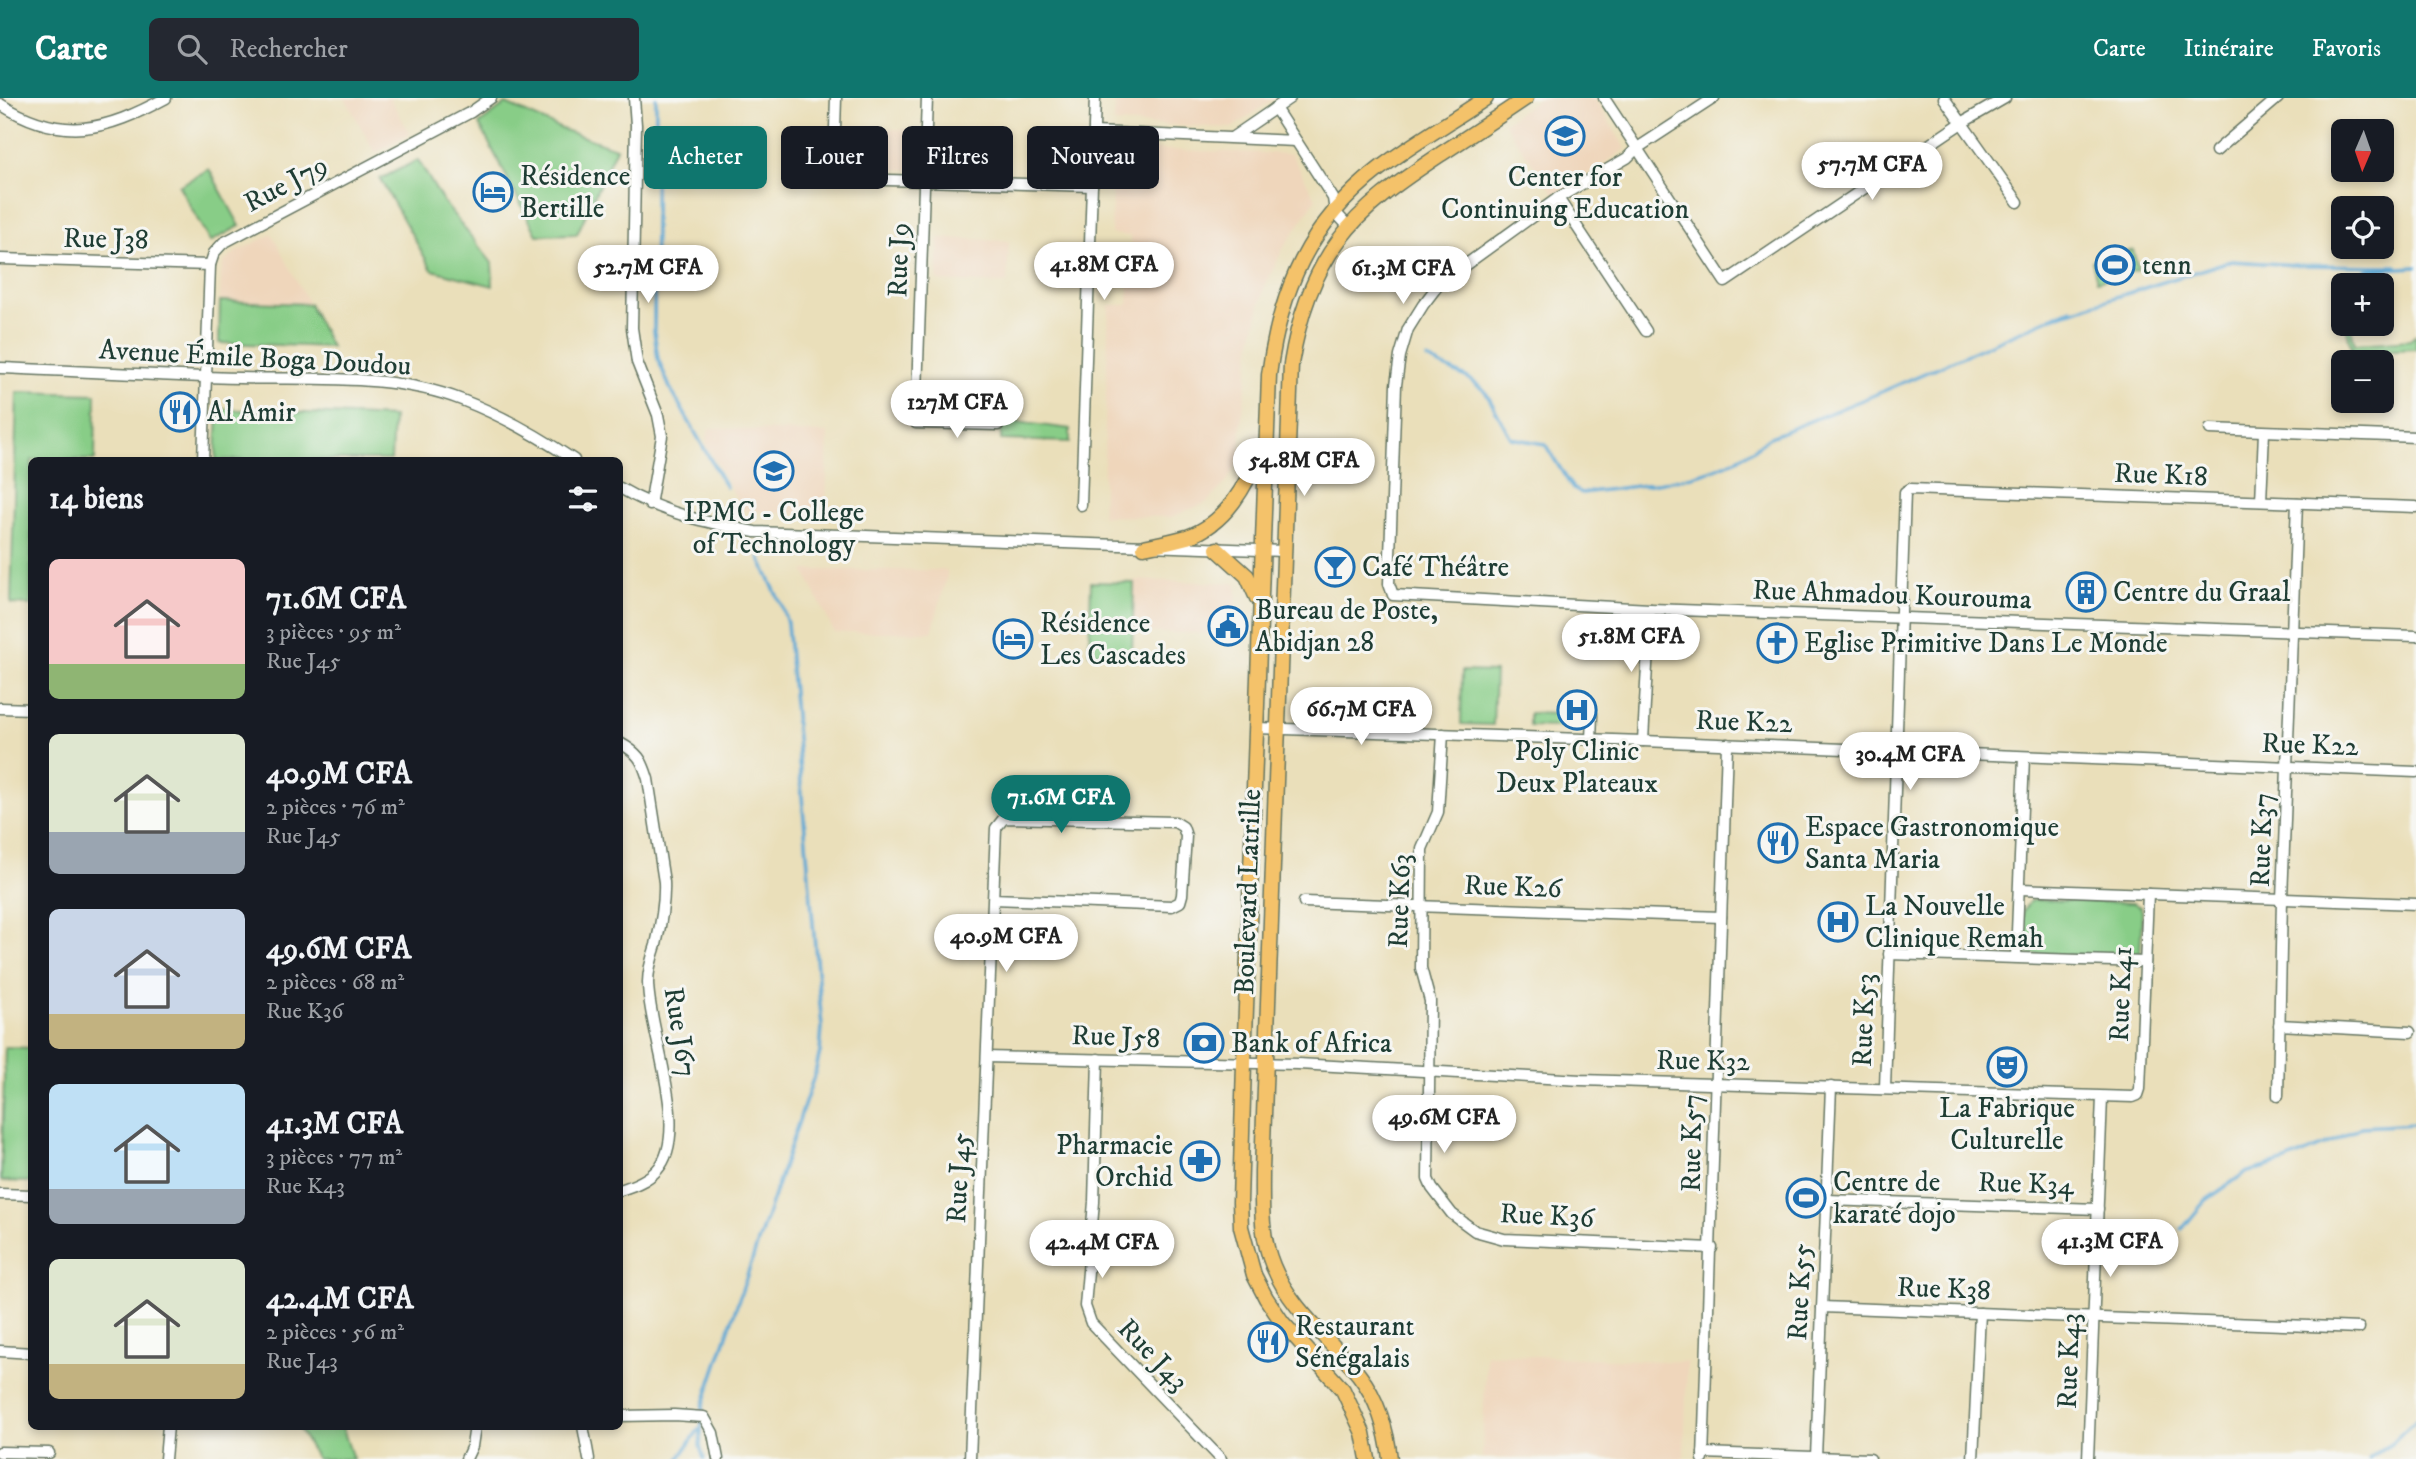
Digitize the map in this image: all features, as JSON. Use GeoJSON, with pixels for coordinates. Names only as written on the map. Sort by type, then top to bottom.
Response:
{"type":"FeatureCollection","features":[{"type":"Feature","properties":{"kind":"main road"},"geometry":{"type":"LineString","coordinates":[[1261,550],[1269,375],[1278,319],[1300,262],[1338,204],[1380,169],[1486,98]]}},
{"type":"Feature","properties":{"kind":"main road","name":"Boulevard Latrille"},"geometry":{"type":"LineString","coordinates":[[1390,1459],[1385,1427],[1360,1376],[1297,1307],[1283,1287],[1272,1265],[1262,1224],[1291,364],[1303,311],[1323,266],[1349,227],[1398,183],[1526,98]]}},
{"type":"Feature","properties":{"kind":"main road"},"geometry":{"type":"LineString","coordinates":[[1144,547],[1188,537],[1223,515],[1248,479],[1266,438]]}},
{"type":"Feature","properties":{"kind":"main road"},"geometry":{"type":"LineString","coordinates":[[1217,549],[1247,576],[1259,604]]}},
{"type":"Feature","properties":{"kind":"main road","name":"Boulevard Latrille"},"geometry":{"type":"LineString","coordinates":[[1261,550],[1241,1227],[1254,1275],[1282,1322],[1343,1390],[1363,1433],[1368,1459]]}},
{"type":"Feature","properties":{"kind":"street"},"geometry":{"type":"LineString","coordinates":[[0,104],[21,117],[48,125],[93,128],[135,114],[166,98]]}},
{"type":"Feature","properties":{"kind":"street","name":"Rue J79"},"geometry":{"type":"LineString","coordinates":[[210,264],[214,253],[223,243],[471,112],[491,98]]}},
{"type":"Feature","properties":{"kind":"street"},"geometry":{"type":"LineString","coordinates":[[634,98],[636,125],[632,328],[637,362],[658,415],[662,436],[650,505]]}},
{"type":"Feature","properties":{"kind":"street"},"geometry":{"type":"LineString","coordinates":[[836,98],[834,159],[840,172],[853,178],[902,180]]}},
{"type":"Feature","properties":{"kind":"street","name":"Rue J9"},"geometry":{"type":"LineString","coordinates":[[926,126],[927,98]]}},
{"type":"Feature","properties":{"kind":"street"},"geometry":{"type":"LineString","coordinates":[[1094,126],[1095,98]]}},
{"type":"Feature","properties":{"kind":"street"},"geometry":{"type":"LineString","coordinates":[[1233,137],[1290,98]]}},
{"type":"Feature","properties":{"kind":"street"},"geometry":{"type":"LineString","coordinates":[[1604,98],[1725,282],[1960,124],[2005,98]]}},
{"type":"Feature","properties":{"kind":"street","name":"Rue Ahmadou Kourouma"},"geometry":{"type":"LineString","coordinates":[[1714,98],[1636,149],[1627,158],[1558,198],[1439,284],[1423,304],[1408,329],[1400,356],[1396,385],[1391,591],[1397,596],[1650,609],[2416,636]]}},
{"type":"Feature","properties":{"kind":"street"},"geometry":{"type":"LineString","coordinates":[[1944,98],[2018,202]]}},
{"type":"Feature","properties":{"kind":"street"},"geometry":{"type":"LineString","coordinates":[[2216,151],[2278,98]]}},
{"type":"Feature","properties":{"kind":"street"},"geometry":{"type":"LineString","coordinates":[[1275,108],[1338,204],[1349,227]]}},
{"type":"Feature","properties":{"kind":"street"},"geometry":{"type":"LineString","coordinates":[[1159,134],[1296,141]]}},
{"type":"Feature","properties":{"kind":"street","name":"Rue J9"},"geometry":{"type":"LineString","coordinates":[[925,189],[916,423],[998,425]]}},
{"type":"Feature","properties":{"kind":"street"},"geometry":{"type":"LineString","coordinates":[[1082,505],[1092,189]]}},
{"type":"Feature","properties":{"kind":"street"},"geometry":{"type":"LineString","coordinates":[[1558,198],[1646,331]]}},
{"type":"Feature","properties":{"kind":"street"},"geometry":{"type":"LineString","coordinates":[[1338,204],[1360,216]]}},
{"type":"Feature","properties":{"kind":"street","name":"Rue J38"},"geometry":{"type":"LineString","coordinates":[[0,259],[210,264]]}},
{"type":"Feature","properties":{"kind":"street"},"geometry":{"type":"LineString","coordinates":[[203,457],[210,264]]}},
{"type":"Feature","properties":{"kind":"street","name":"Avenue Émile Boga Doudou"},"geometry":{"type":"LineString","coordinates":[[0,368],[377,382],[420,388],[471,404],[569,457]]}},
{"type":"Feature","properties":{"kind":"street"},"geometry":{"type":"LineString","coordinates":[[2210,429],[2416,437]]}},
{"type":"Feature","properties":{"kind":"street"},"geometry":{"type":"LineString","coordinates":[[2261,501],[2264,432]]}},
{"type":"Feature","properties":{"kind":"street","name":"Rue K18"},"geometry":{"type":"LineString","coordinates":[[1905,492],[1910,489],[2416,507]]}},
{"type":"Feature","properties":{"kind":"street"},"geometry":{"type":"LineString","coordinates":[[623,490],[650,505],[692,519],[755,532],[1284,551]]}},
{"type":"Feature","properties":{"kind":"street","name":"Rue K53"},"geometry":{"type":"LineString","coordinates":[[1885,1088],[1905,492]]}},
{"type":"Feature","properties":{"kind":"street","name":"Rue K37"},"geometry":{"type":"LineString","coordinates":[[2278,1096],[2282,899],[2297,503]]}},
{"type":"Feature","properties":{"kind":"street"},"geometry":{"type":"LineString","coordinates":[[1643,741],[1650,609]]}},
{"type":"Feature","properties":{"kind":"street"},"geometry":{"type":"LineString","coordinates":[[0,708],[28,709]]}},
{"type":"Feature","properties":{"kind":"street"},"geometry":{"type":"LineString","coordinates":[[1591,740],[1592,715]]}},
{"type":"Feature","properties":{"kind":"street","name":"Rue K22"},"geometry":{"type":"LineString","coordinates":[[1255,728],[2416,772]]}},
{"type":"Feature","properties":{"kind":"street","name":"Rue K63"},"geometry":{"type":"LineString","coordinates":[[1429,1071],[1430,1001],[1422,977],[1422,849],[1438,812],[1443,734]]}},
{"type":"Feature","properties":{"kind":"street","name":"Rue K57"},"geometry":{"type":"LineString","coordinates":[[1703,1456],[1727,744]]}},
{"type":"Feature","properties":{"kind":"street","name":"Rue J67"},"geometry":{"type":"LineString","coordinates":[[623,745],[636,752],[646,772],[664,882],[662,920],[648,980],[672,1124],[669,1148],[658,1170],[639,1184],[623,1189]]}},
{"type":"Feature","properties":{"kind":"street"},"geometry":{"type":"LineString","coordinates":[[2017,957],[2024,757]]}},
{"type":"Feature","properties":{"kind":"street","name":"Rue J45"},"geometry":{"type":"LineString","coordinates":[[971,1459],[993,899],[996,828],[1004,818],[1175,822],[1183,827],[1186,836],[1182,895],[1180,902],[1172,906],[993,899]]}},
{"type":"Feature","properties":{"kind":"street"},"geometry":{"type":"LineString","coordinates":[[2020,889],[2416,904]]}},
{"type":"Feature","properties":{"kind":"street","name":"Rue K41"},"geometry":{"type":"LineString","coordinates":[[2138,1095],[2148,894]]}},
{"type":"Feature","properties":{"kind":"street","name":"Rue K26"},"geometry":{"type":"LineString","coordinates":[[1304,902],[1721,917]]}},
{"type":"Feature","properties":{"kind":"street"},"geometry":{"type":"LineString","coordinates":[[1889,954],[2145,962]]}},
{"type":"Feature","properties":{"kind":"street"},"geometry":{"type":"LineString","coordinates":[[2279,1025],[2410,1032]]}},
{"type":"Feature","properties":{"kind":"street","name":"Rue J58"},"geometry":{"type":"LineString","coordinates":[[987,1056],[1267,1063]]}},
{"type":"Feature","properties":{"kind":"street","name":"Rue J43"},"geometry":{"type":"LineString","coordinates":[[1097,1059],[1094,1202],[1085,1306],[1087,1314],[1091,1323],[1222,1459]]}},
{"type":"Feature","properties":{"kind":"street","name":"Rue K32"},"geometry":{"type":"LineString","coordinates":[[1267,1063],[1581,1080],[2102,1097],[2138,1095]]}},
{"type":"Feature","properties":{"kind":"street","name":"Rue K36"},"geometry":{"type":"LineString","coordinates":[[1429,1071],[1428,1179],[1452,1214],[1475,1231],[1504,1239],[1712,1248]]}},
{"type":"Feature","properties":{"kind":"street","name":"Rue K55"},"geometry":{"type":"LineString","coordinates":[[1816,1457],[1831,1087]]}},
{"type":"Feature","properties":{"kind":"street","name":"Rue K43"},"geometry":{"type":"LineString","coordinates":[[2088,1459],[2102,1097]]}},
{"type":"Feature","properties":{"kind":"street"},"geometry":{"type":"LineString","coordinates":[[0,1194],[28,1195]]}},
{"type":"Feature","properties":{"kind":"street","name":"Rue K34"},"geometry":{"type":"LineString","coordinates":[[1827,1200],[2098,1209]]}},
{"type":"Feature","properties":{"kind":"street","name":"Rue K38"},"geometry":{"type":"LineString","coordinates":[[1822,1307],[2359,1328]]}},
{"type":"Feature","properties":{"kind":"street"},"geometry":{"type":"LineString","coordinates":[[1973,1459],[1980,1313]]}},
{"type":"Feature","properties":{"kind":"street"},"geometry":{"type":"LineString","coordinates":[[0,1351],[28,1353]]}},
{"type":"Feature","properties":{"kind":"street"},"geometry":{"type":"LineString","coordinates":[[623,1416],[704,1417],[713,1433],[718,1459]]}},
{"type":"Feature","properties":{"kind":"street"},"geometry":{"type":"LineString","coordinates":[[165,1459],[168,1430]]}},
{"type":"Feature","properties":{"kind":"street"},"geometry":{"type":"LineString","coordinates":[[466,1459],[472,1446],[474,1430]]}},
{"type":"Feature","properties":{"kind":"street"},"geometry":{"type":"LineString","coordinates":[[584,1430],[589,1459]]}},
{"type":"Feature","properties":{"kind":"street"},"geometry":{"type":"LineString","coordinates":[[0,1452],[49,1453]]}},
{"type":"Feature","properties":{"kind":"street"},"geometry":{"type":"LineString","coordinates":[[1703,1456],[1870,1459]]}},
{"type":"Feature","properties":{"kind":"shaded area"},"geometry":{"type":"Polygon","coordinates":[[[345,98],[390,98],[410,134],[375,153],[345,98]]]}},
{"type":"Feature","properties":{"kind":"shaded area"},"geometry":{"type":"Polygon","coordinates":[[[1115,98],[1275,98],[1232,128],[1114,123],[1115,98]]]}},
{"type":"Feature","properties":{"kind":"shaded area","name":"Center for Continuing Education"},"geometry":{"type":"Polygon","coordinates":[[[1539,98],[1594,98],[1626,149],[1555,195],[1504,123],[1539,98]]]}},
{"type":"Feature","properties":{"kind":"shaded area"},"geometry":{"type":"Polygon","coordinates":[[[888,129],[902,129],[902,170],[888,169],[888,129]]]}},
{"type":"Feature","properties":{"kind":"shaded area"},"geometry":{"type":"Polygon","coordinates":[[[1159,150],[1291,154],[1316,199],[1283,249],[1264,288],[1252,340],[1241,426],[1240,459],[1226,483],[1206,503],[1171,517],[1102,516],[1109,305],[1128,305],[1131,236],[1111,234],[1113,189],[1159,189],[1159,150]]]}},
{"type":"Feature","properties":{"kind":"shaded area"},"geometry":{"type":"Polygon","coordinates":[[[272,234],[309,304],[220,301],[224,262],[236,252],[272,234]]]}},
{"type":"Feature","properties":{"kind":"shaded area"},"geometry":{"type":"Polygon","coordinates":[[[939,238],[1009,241],[1007,284],[937,281],[939,238]]]}},
{"type":"Feature","properties":{"kind":"shaded area","name":"IPMC - College of Technology"},"geometry":{"type":"Polygon","coordinates":[[[709,428],[828,433],[826,516],[740,510],[706,444],[709,428]]]}},
{"type":"Feature","properties":{"kind":"shaded area"},"geometry":{"type":"Polygon","coordinates":[[[804,570],[947,570],[947,576],[932,632],[834,632],[804,570]]]}},
{"type":"Feature","properties":{"kind":"shaded area"},"geometry":{"type":"Polygon","coordinates":[[[1134,580],[1237,583],[1236,619],[1221,618],[1221,634],[1133,632],[1134,580]]]}},
{"type":"Feature","properties":{"kind":"shaded area"},"geometry":{"type":"Polygon","coordinates":[[[1486,1354],[1687,1362],[1684,1459],[1482,1458],[1486,1354]]]}},
{"type":"Feature","properties":{"kind":"green space"},"geometry":{"type":"Polygon","coordinates":[[[506,104],[564,130],[616,148],[577,234],[537,235],[479,124],[506,104]]]}},
{"type":"Feature","properties":{"kind":"green space"},"geometry":{"type":"Polygon","coordinates":[[[418,160],[442,200],[492,263],[493,286],[432,270],[380,179],[418,160]]]}},
{"type":"Feature","properties":{"kind":"green space"},"geometry":{"type":"Polygon","coordinates":[[[209,169],[240,226],[210,242],[179,186],[209,169]]]}},
{"type":"Feature","properties":{"kind":"green space","name":"tenn"},"geometry":{"type":"Polygon","coordinates":[[[2133,250],[2138,270],[2097,281],[2092,261],[2133,250]]]}},
{"type":"Feature","properties":{"kind":"green space"},"geometry":{"type":"Polygon","coordinates":[[[220,301],[309,304],[331,347],[219,343],[220,301]]]}},
{"type":"Feature","properties":{"kind":"green space"},"geometry":{"type":"Polygon","coordinates":[[[2416,335],[2416,349],[2352,350],[2348,336],[2353,336],[2355,344],[2410,340],[2416,335]]]}},
{"type":"Feature","properties":{"kind":"green space"},"geometry":{"type":"Polygon","coordinates":[[[17,392],[96,394],[95,457],[28,457],[28,605],[11,604],[17,392]]]}},
{"type":"Feature","properties":{"kind":"green space"},"geometry":{"type":"Polygon","coordinates":[[[218,409],[393,417],[391,457],[216,457],[218,409]]]}},
{"type":"Feature","properties":{"kind":"green space"},"geometry":{"type":"Polygon","coordinates":[[[1001,420],[1070,429],[1070,442],[1001,440],[1001,420]]]}},
{"type":"Feature","properties":{"kind":"green space"},"geometry":{"type":"Polygon","coordinates":[[[1091,582],[1134,583],[1132,654],[1089,653],[1091,582]]]}},
{"type":"Feature","properties":{"kind":"green space"},"geometry":{"type":"Polygon","coordinates":[[[1462,671],[1495,672],[1493,725],[1461,724],[1462,671]]]}},
{"type":"Feature","properties":{"kind":"green space"},"geometry":{"type":"Polygon","coordinates":[[[1529,713],[1583,715],[1583,728],[1529,726],[1529,713]]]}},
{"type":"Feature","properties":{"kind":"green space"},"geometry":{"type":"Polygon","coordinates":[[[2030,901],[2133,903],[2142,911],[2140,957],[2023,954],[2023,911],[2030,901]]]}},
{"type":"Feature","properties":{"kind":"green space"},"geometry":{"type":"Polygon","coordinates":[[[5,1047],[28,1048],[28,1182],[1,1181],[5,1047]]]}},
{"type":"Feature","properties":{"kind":"green space"},"geometry":{"type":"Polygon","coordinates":[[[299,1430],[343,1430],[353,1459],[317,1459],[299,1430]]]}},
{"type":"Feature","properties":{"kind":"waterway"},"geometry":{"type":"LineString","coordinates":[[656,98],[654,331],[658,359],[670,388],[726,487]]}},
{"type":"Feature","properties":{"kind":"waterway"},"geometry":{"type":"LineString","coordinates":[[1427,359],[1468,378],[1485,391],[1511,438],[1545,444],[1573,489],[1582,493],[1655,484],[1704,473],[1748,453],[1768,438],[2071,309],[2059,315],[2230,261],[2397,266],[2366,270],[2416,267]]}},
{"type":"Feature","properties":{"kind":"waterway"},"geometry":{"type":"LineString","coordinates":[[704,1459],[700,1446],[703,1406],[815,1073],[822,1027],[787,623],[759,557]]}},
{"type":"Feature","properties":{"kind":"waterway"},"geometry":{"type":"LineString","coordinates":[[2182,1229],[2205,1201],[2245,1173],[2286,1161],[2361,1127],[2416,1124]]}},
{"type":"Feature","properties":{"kind":"waterway"},"geometry":{"type":"LineString","coordinates":[[2369,1459],[2416,1420]]}},
{"type":"Feature","properties":{"kind":"waterway"},"geometry":{"type":"LineString","coordinates":[[679,1459],[699,1429]]}},
{"type":"Feature","properties":{"kind":"place","name":"Center for Continuing Education"},"geometry":{"type":"Point","coordinates":[1565,136]}},
{"type":"Feature","properties":{"kind":"place","name":"Résidence Bertille"},"geometry":{"type":"Point","coordinates":[493,192]}},
{"type":"Feature","properties":{"kind":"place","name":"tenn"},"geometry":{"type":"Point","coordinates":[2115,265]}},
{"type":"Feature","properties":{"kind":"place","name":"Al Amir"},"geometry":{"type":"Point","coordinates":[180,412]}},
{"type":"Feature","properties":{"kind":"place","name":"IPMC - College of Technology"},"geometry":{"type":"Point","coordinates":[774,471]}},
{"type":"Feature","properties":{"kind":"place","name":"Café Théâtre"},"geometry":{"type":"Point","coordinates":[1335,567]}},
{"type":"Feature","properties":{"kind":"place","name":"Centre du Graal"},"geometry":{"type":"Point","coordinates":[2086,592]}},
{"type":"Feature","properties":{"kind":"place","name":"Bureau de Poste, Abidjan 28"},"geometry":{"type":"Point","coordinates":[1228,626]}},
{"type":"Feature","properties":{"kind":"place","name":"Résidence Les Cascades"},"geometry":{"type":"Point","coordinates":[1013,639]}},
{"type":"Feature","properties":{"kind":"place","name":"Eglise Primitive Dans Le Monde"},"geometry":{"type":"Point","coordinates":[1777,643]}},
{"type":"Feature","properties":{"kind":"place","name":"Poly Clinic Deux Plateaux"},"geometry":{"type":"Point","coordinates":[1577,710]}},
{"type":"Feature","properties":{"kind":"place","name":"Espace Gastronomique Santa Maria"},"geometry":{"type":"Point","coordinates":[1778,843]}},
{"type":"Feature","properties":{"kind":"place","name":"La Nouvelle Clinique Remah"},"geometry":{"type":"Point","coordinates":[1838,922]}},
{"type":"Feature","properties":{"kind":"place","name":"Bank of Africa"},"geometry":{"type":"Point","coordinates":[1204,1043]}},
{"type":"Feature","properties":{"kind":"place","name":"La Fabrique Culturelle"},"geometry":{"type":"Point","coordinates":[2007,1067]}},
{"type":"Feature","properties":{"kind":"place","name":"Pharmacie Orchid"},"geometry":{"type":"Point","coordinates":[1200,1161]}},
{"type":"Feature","properties":{"kind":"place","name":"Centre de karaté dojo"},"geometry":{"type":"Point","coordinates":[1806,1198]}},
{"type":"Feature","properties":{"kind":"place","name":"Restaurant Sénégalais"},"geometry":{"type":"Point","coordinates":[1268,1342]}}]}
